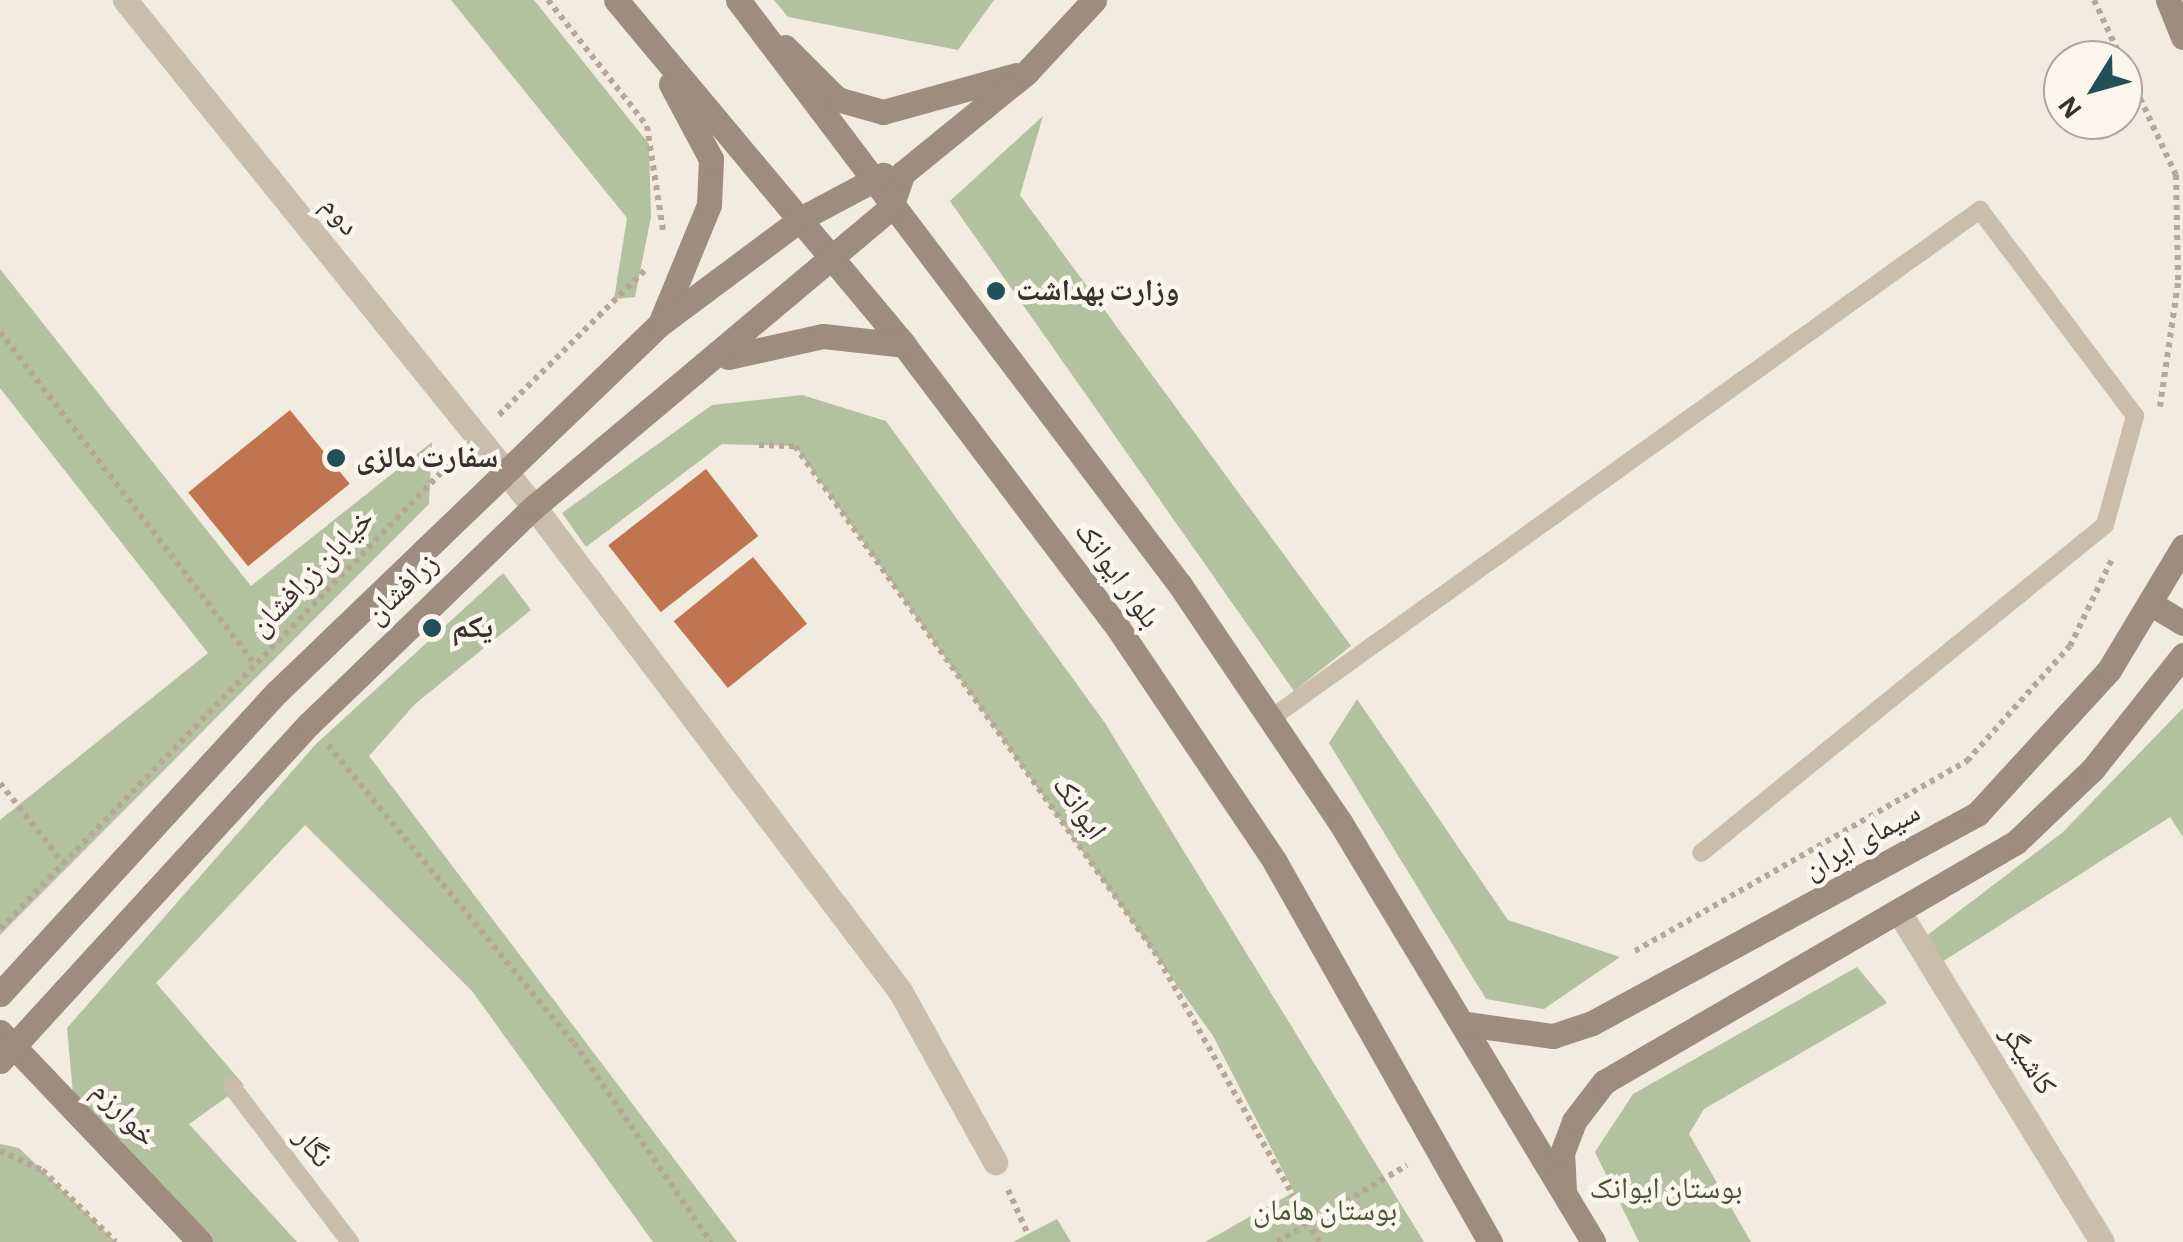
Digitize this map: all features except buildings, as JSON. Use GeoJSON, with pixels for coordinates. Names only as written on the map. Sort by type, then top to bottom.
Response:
{"type":"FeatureCollection","features":[{"type":"Feature","properties":{"kind":"street","name":"دوم"},"geometry":{"type":"LineString","coordinates":[[125,0],[534,507]]}},
{"type":"Feature","properties":{"kind":"street","name":"بلوار ایوانک"},"geometry":{"type":"LineString","coordinates":[[616,0],[802,218],[832,261],[904,345],[1118,628],[1275,862],[1490,1242]]}},
{"type":"Feature","properties":{"kind":"street"},"geometry":{"type":"LineString","coordinates":[[891,208],[903,173],[1026,73],[1094,0]]}},
{"type":"Feature","properties":{"kind":"street"},"geometry":{"type":"LineString","coordinates":[[2168,0],[2183,37]]}},
{"type":"Feature","properties":{"kind":"street","name":"بلوار ایوانک"},"geometry":{"type":"LineString","coordinates":[[739,2],[866,176],[1180,584],[1466,1024],[1593,1242]]}},
{"type":"Feature","properties":{"kind":"street"},"geometry":{"type":"LineString","coordinates":[[739,2],[837,100],[883,112],[1026,73]]}},
{"type":"Feature","properties":{"kind":"street"},"geometry":{"type":"LineString","coordinates":[[647,40],[710,159],[709,205],[660,324]]}},
{"type":"Feature","properties":{"kind":"street"},"geometry":{"type":"LineString","coordinates":[[866,176],[903,173]]}},
{"type":"Feature","properties":{"kind":"street","name":"زرافشان"},"geometry":{"type":"LineString","coordinates":[[0,994],[277,692],[660,324],[802,218],[866,176]]}},
{"type":"Feature","properties":{"kind":"street","name":"زرافشان"},"geometry":{"type":"LineString","coordinates":[[5,1046],[309,724],[534,507],[891,208]]}},
{"type":"Feature","properties":{"kind":"street"},"geometry":{"type":"LineString","coordinates":[[696,372],[752,346],[823,336],[904,345]]}},
{"type":"Feature","properties":{"kind":"street"},"geometry":{"type":"LineString","coordinates":[[534,507],[900,991],[995,1162]]}},
{"type":"Feature","properties":{"kind":"street","name":"سیمای ایران"},"geometry":{"type":"LineString","coordinates":[[1466,1024],[1553,1036],[1592,1023],[1881,869],[2009,784],[2153,605],[2183,547]]}},
{"type":"Feature","properties":{"kind":"street"},"geometry":{"type":"LineString","coordinates":[[2153,605],[2183,624]]}},
{"type":"Feature","properties":{"kind":"street"},"geometry":{"type":"LineString","coordinates":[[1564,1195],[1562,1154],[1588,1096],[1604,1082],[1899,912],[2056,810],[2183,655]]}},
{"type":"Feature","properties":{"kind":"street"},"geometry":{"type":"LineString","coordinates":[[1881,869],[1899,912]]}},
{"type":"Feature","properties":{"kind":"street","name":"کاشیگر"},"geometry":{"type":"LineString","coordinates":[[1899,912],[2102,1242]]}},
{"type":"Feature","properties":{"kind":"street","name":"خوارزم"},"geometry":{"type":"LineString","coordinates":[[5,1046],[200,1242]]}},
{"type":"Feature","properties":{"kind":"lane"},"geometry":{"type":"LineString","coordinates":[[1270,719],[1980,210],[2135,416],[2105,525],[1701,853]]}},
{"type":"Feature","properties":{"kind":"lane","name":"نگار"},"geometry":{"type":"LineString","coordinates":[[232,1087],[350,1242]]}},
{"type":"Feature","properties":{"kind":"path"},"geometry":{"type":"LineString","coordinates":[[548,0],[647,126],[658,155],[660,242]]}},
{"type":"Feature","properties":{"kind":"path"},"geometry":{"type":"LineString","coordinates":[[2094,0],[2113,40]]}},
{"type":"Feature","properties":{"kind":"path","name":"خیابان زرافشان"},"geometry":{"type":"LineString","coordinates":[[0,929],[476,436],[628,294],[658,252]]}},
{"type":"Feature","properties":{"kind":"path"},"geometry":{"type":"LineString","coordinates":[[0,332],[277,692]]}},
{"type":"Feature","properties":{"kind":"path","name":"ایوانک"},"geometry":{"type":"LineString","coordinates":[[760,445],[795,446],[1154,951],[1318,1242]]}},
{"type":"Feature","properties":{"kind":"path"},"geometry":{"type":"LineString","coordinates":[[309,724],[574,1044],[711,1242]]}},
{"type":"Feature","properties":{"kind":"path"},"geometry":{"type":"LineString","coordinates":[[0,783],[90,896]]}},
{"type":"Feature","properties":{"kind":"path"},"geometry":{"type":"LineString","coordinates":[[0,1151],[42,1170],[116,1242]]}},
{"type":"Feature","properties":{"kind":"path"},"geometry":{"type":"LineString","coordinates":[[995,1162],[1028,1234]]}},
{"type":"Feature","properties":{"kind":"path"},"geometry":{"type":"LineString","coordinates":[[1277,1242],[1407,1165]]}},
{"type":"Feature","properties":{"kind":"green space"},"geometry":{"type":"Polygon","coordinates":[[[451,0],[534,0],[649,144],[651,217],[635,297],[614,299],[627,218],[451,0]]]}},
{"type":"Feature","properties":{"kind":"green space"},"geometry":{"type":"Polygon","coordinates":[[[774,0],[994,0],[958,50],[788,17],[774,0]]]}},
{"type":"Feature","properties":{"kind":"green space"},"geometry":{"type":"Polygon","coordinates":[[[1043,116],[1020,195],[1351,646],[1294,691],[950,201],[1043,116]]]}},
{"type":"Feature","properties":{"kind":"green space"},"geometry":{"type":"Polygon","coordinates":[[[0,269],[251,586],[432,442],[429,504],[0,935],[0,820],[208,653],[0,388],[0,269]]]}},
{"type":"Feature","properties":{"kind":"green space","name":"بوستان هامان"},"geometry":{"type":"Polygon","coordinates":[[[802,395],[886,421],[1105,723],[1424,1242],[1205,1242],[1294,1192],[1213,1036],[795,446],[722,444],[586,547],[562,513],[712,405],[802,395]]]}},
{"type":"Feature","properties":{"kind":"green space"},"geometry":{"type":"Polygon","coordinates":[[[503,573],[531,610],[415,704],[369,756],[737,1242],[653,1242],[472,991],[305,825],[156,983],[244,1085],[189,1124],[297,1242],[208,1242],[73,1094],[67,1028],[316,744],[503,573]]]}},
{"type":"Feature","properties":{"kind":"green space"},"geometry":{"type":"Polygon","coordinates":[[[1357,699],[1508,920],[1620,957],[1544,1009],[1486,999],[1329,743],[1357,699]]]}},
{"type":"Feature","properties":{"kind":"green space"},"geometry":{"type":"Polygon","coordinates":[[[2183,708],[2183,837],[2170,817],[1942,962],[1925,937],[2063,832],[2183,708]]]}},
{"type":"Feature","properties":{"kind":"green space","name":"بوستان ایوانک"},"geometry":{"type":"Polygon","coordinates":[[[1857,967],[1887,1003],[1704,1109],[1689,1134],[1751,1242],[1639,1242],[1595,1152],[1633,1094],[1857,967]]]}},
{"type":"Feature","properties":{"kind":"green space"},"geometry":{"type":"Polygon","coordinates":[[[0,1144],[19,1148],[116,1242],[0,1242],[0,1144]]]}},
{"type":"Feature","properties":{"kind":"green space"},"geometry":{"type":"Polygon","coordinates":[[[1057,1219],[1071,1242],[1013,1242],[1028,1234],[1057,1219]]]}},
{"type":"Feature","properties":{"kind":"place","name":"وزارت بهداشت"},"geometry":{"type":"Point","coordinates":[996,291]}},
{"type":"Feature","properties":{"kind":"place","name":"سفارت مالزی"},"geometry":{"type":"Point","coordinates":[336,458]}},
{"type":"Feature","properties":{"kind":"place","name":"یکم"},"geometry":{"type":"Point","coordinates":[432,628]}}]}
